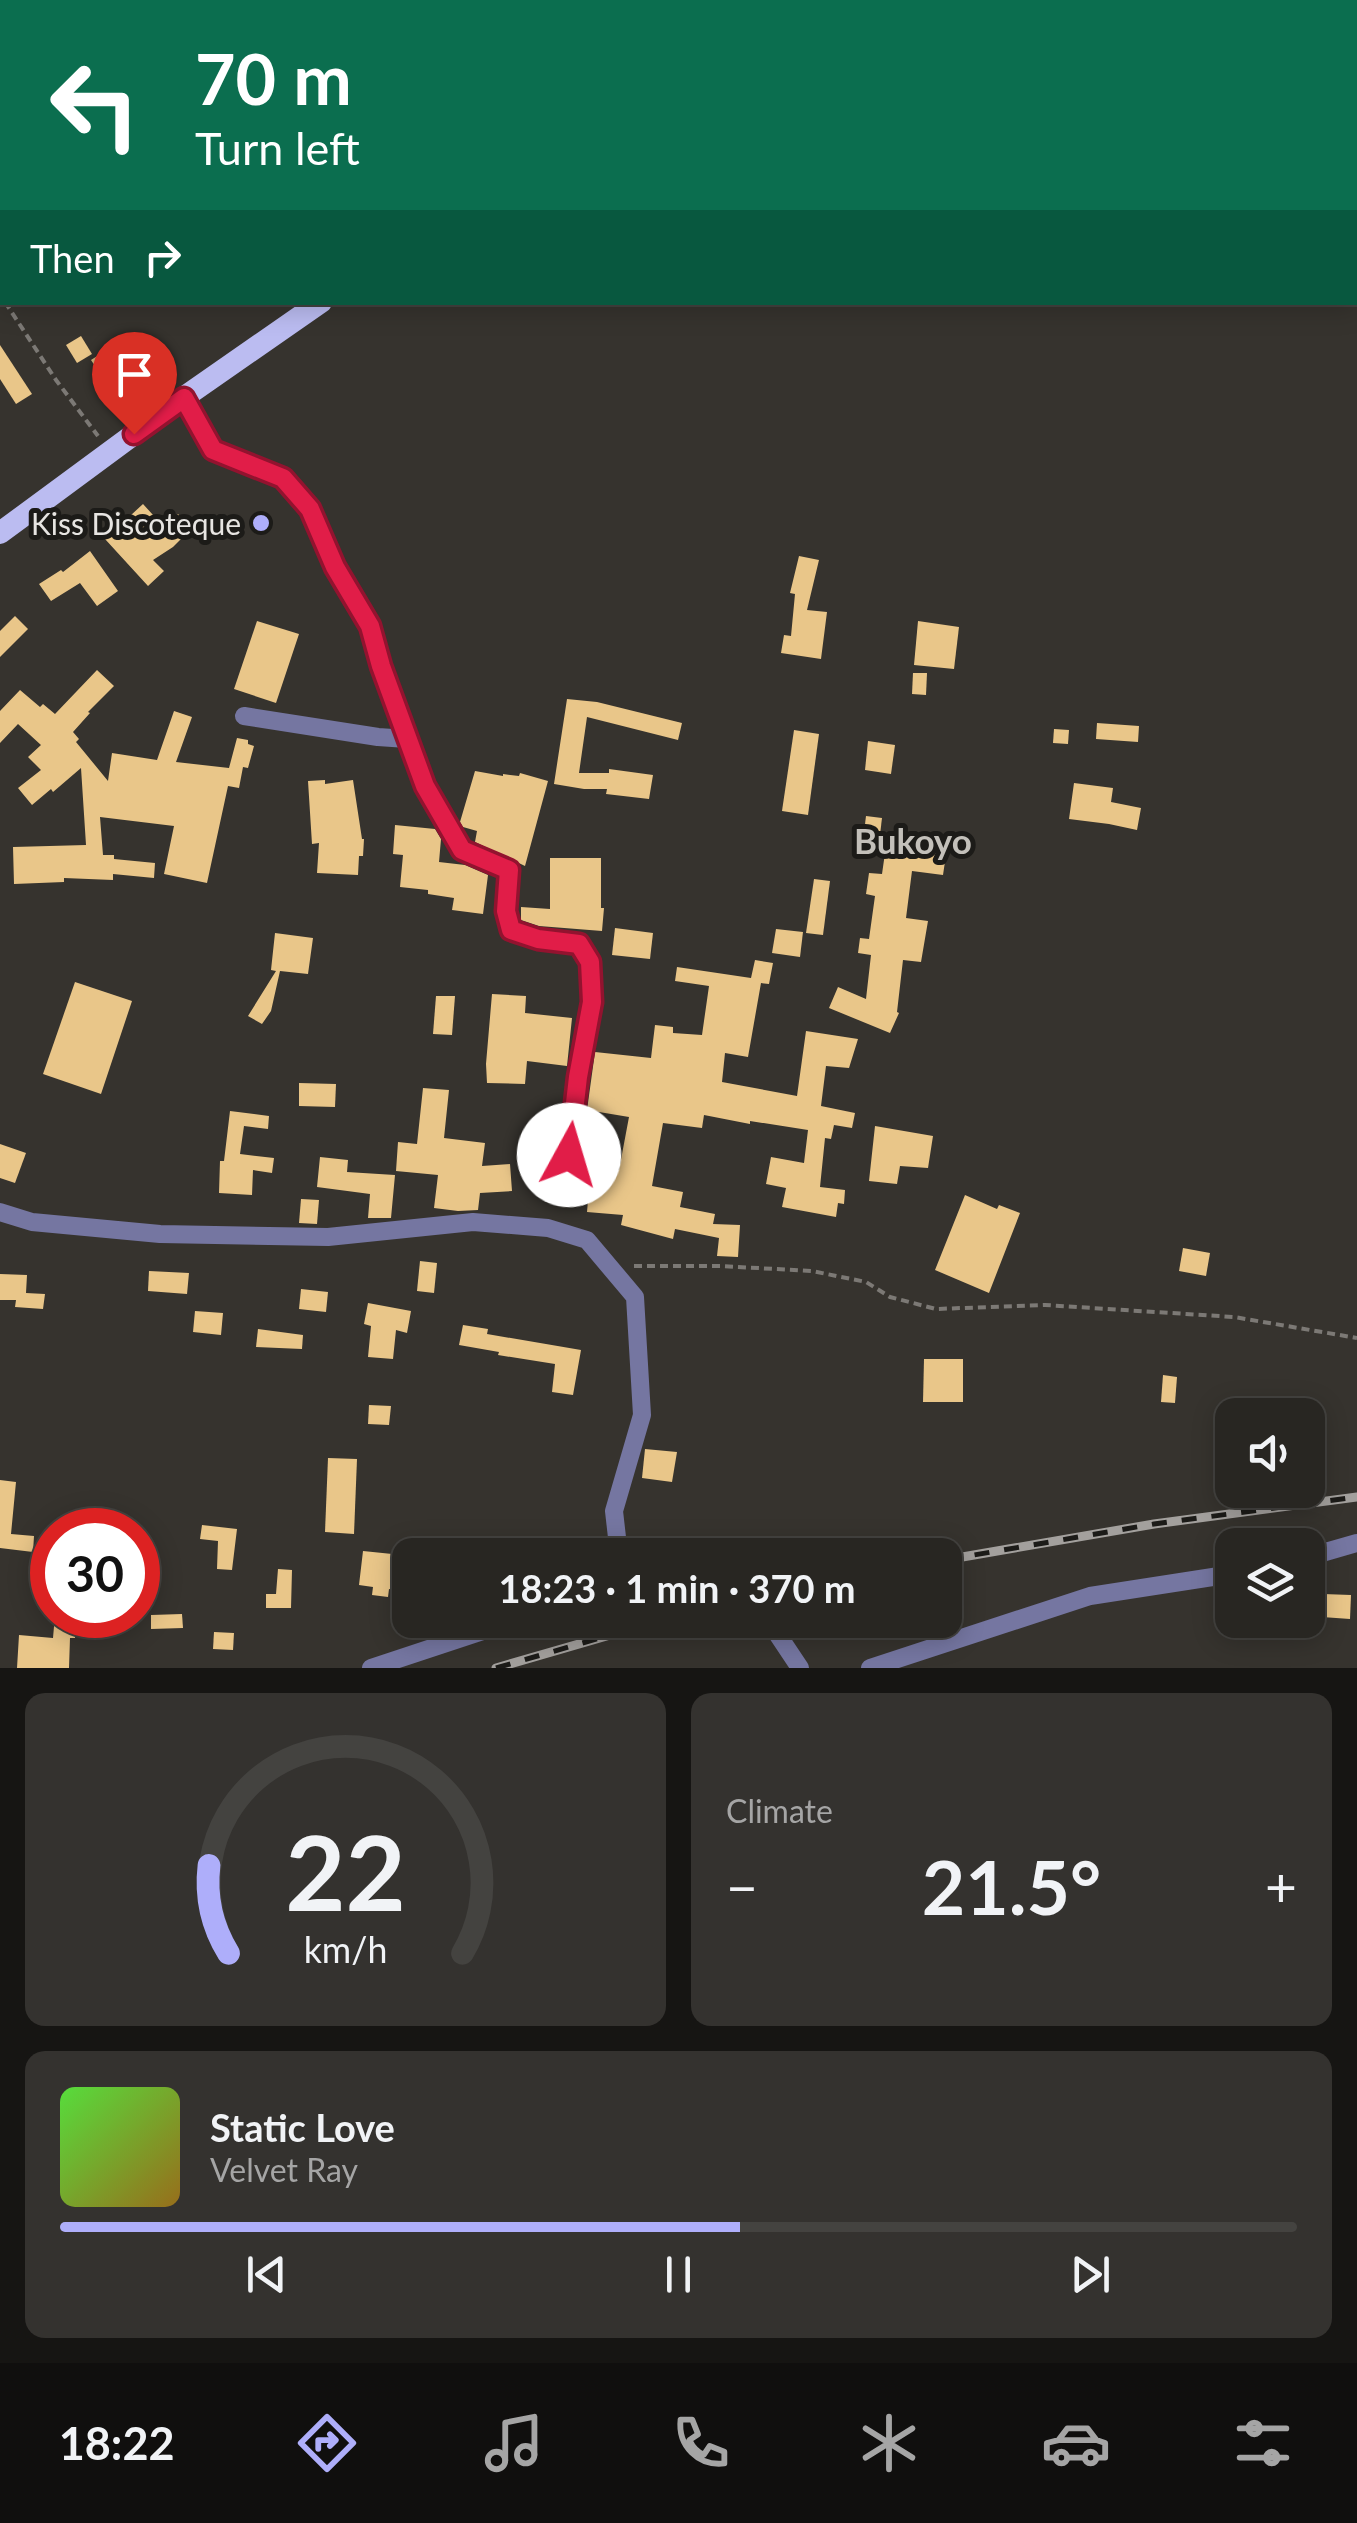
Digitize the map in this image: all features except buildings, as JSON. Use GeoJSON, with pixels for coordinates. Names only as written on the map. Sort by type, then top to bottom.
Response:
{"type":"FeatureCollection","features":[{"type":"Feature","properties":{"kind":"main road"},"geometry":{"type":"LineString","coordinates":[[0,533],[317,305]]}},
{"type":"Feature","properties":{"kind":"street"},"geometry":{"type":"LineString","coordinates":[[184,398],[213,450],[283,478],[310,509],[335,567],[370,626],[425,786],[462,850],[509,870],[506,911],[511,930],[538,939],[579,944],[590,962],[592,1002],[569,1155]]}},
{"type":"Feature","properties":{"kind":"street"},"geometry":{"type":"LineString","coordinates":[[244,716],[406,738]]}},
{"type":"Feature","properties":{"kind":"street"},"geometry":{"type":"LineString","coordinates":[[0,1212],[32,1222],[160,1234],[328,1237],[473,1222],[548,1228],[587,1240],[635,1297],[642,1415],[614,1510],[617,1538]]}},
{"type":"Feature","properties":{"kind":"street"},"geometry":{"type":"LineString","coordinates":[[1325,1552],[1357,1542]]}},
{"type":"Feature","properties":{"kind":"street"},"geometry":{"type":"LineString","coordinates":[[870,1668],[1090,1596],[1215,1577]]}},
{"type":"Feature","properties":{"kind":"street"},"geometry":{"type":"LineString","coordinates":[[370,1668],[461,1638]]}},
{"type":"Feature","properties":{"kind":"street"},"geometry":{"type":"LineString","coordinates":[[780,1638],[800,1668]]}},
{"type":"Feature","properties":{"kind":"path"},"geometry":{"type":"LineString","coordinates":[[6,305],[109,452]]}},
{"type":"Feature","properties":{"kind":"path"},"geometry":{"type":"LineString","coordinates":[[609,1266],[812,1271],[866,1282],[890,1297],[936,1309],[1045,1305],[1234,1316],[1357,1338]]}},
{"type":"Feature","properties":{"kind":"railway"},"geometry":{"type":"LineString","coordinates":[[962,1557],[1154,1524],[1357,1497]]}},
{"type":"Feature","properties":{"kind":"railway"},"geometry":{"type":"LineString","coordinates":[[496,1668],[600,1638]]}},
{"type":"Feature","properties":{"kind":"place","name":"Kiss Discoteque"},"geometry":{"type":"Point","coordinates":[261,523]}},
{"type":"Feature","properties":{"kind":"district","name":"Bukoyo"},"geometry":{"type":"Point","coordinates":[913,840]}},
{"type":"Feature","properties":{"kind":"route"},"geometry":{"type":"LineString","coordinates":[[134,434],[184,398],[213,450],[283,478],[310,509],[335,567],[370,626],[425,786],[462,850],[509,870],[506,911],[511,930],[538,939],[579,944],[590,962],[592,1002],[569,1155]]}}]}
